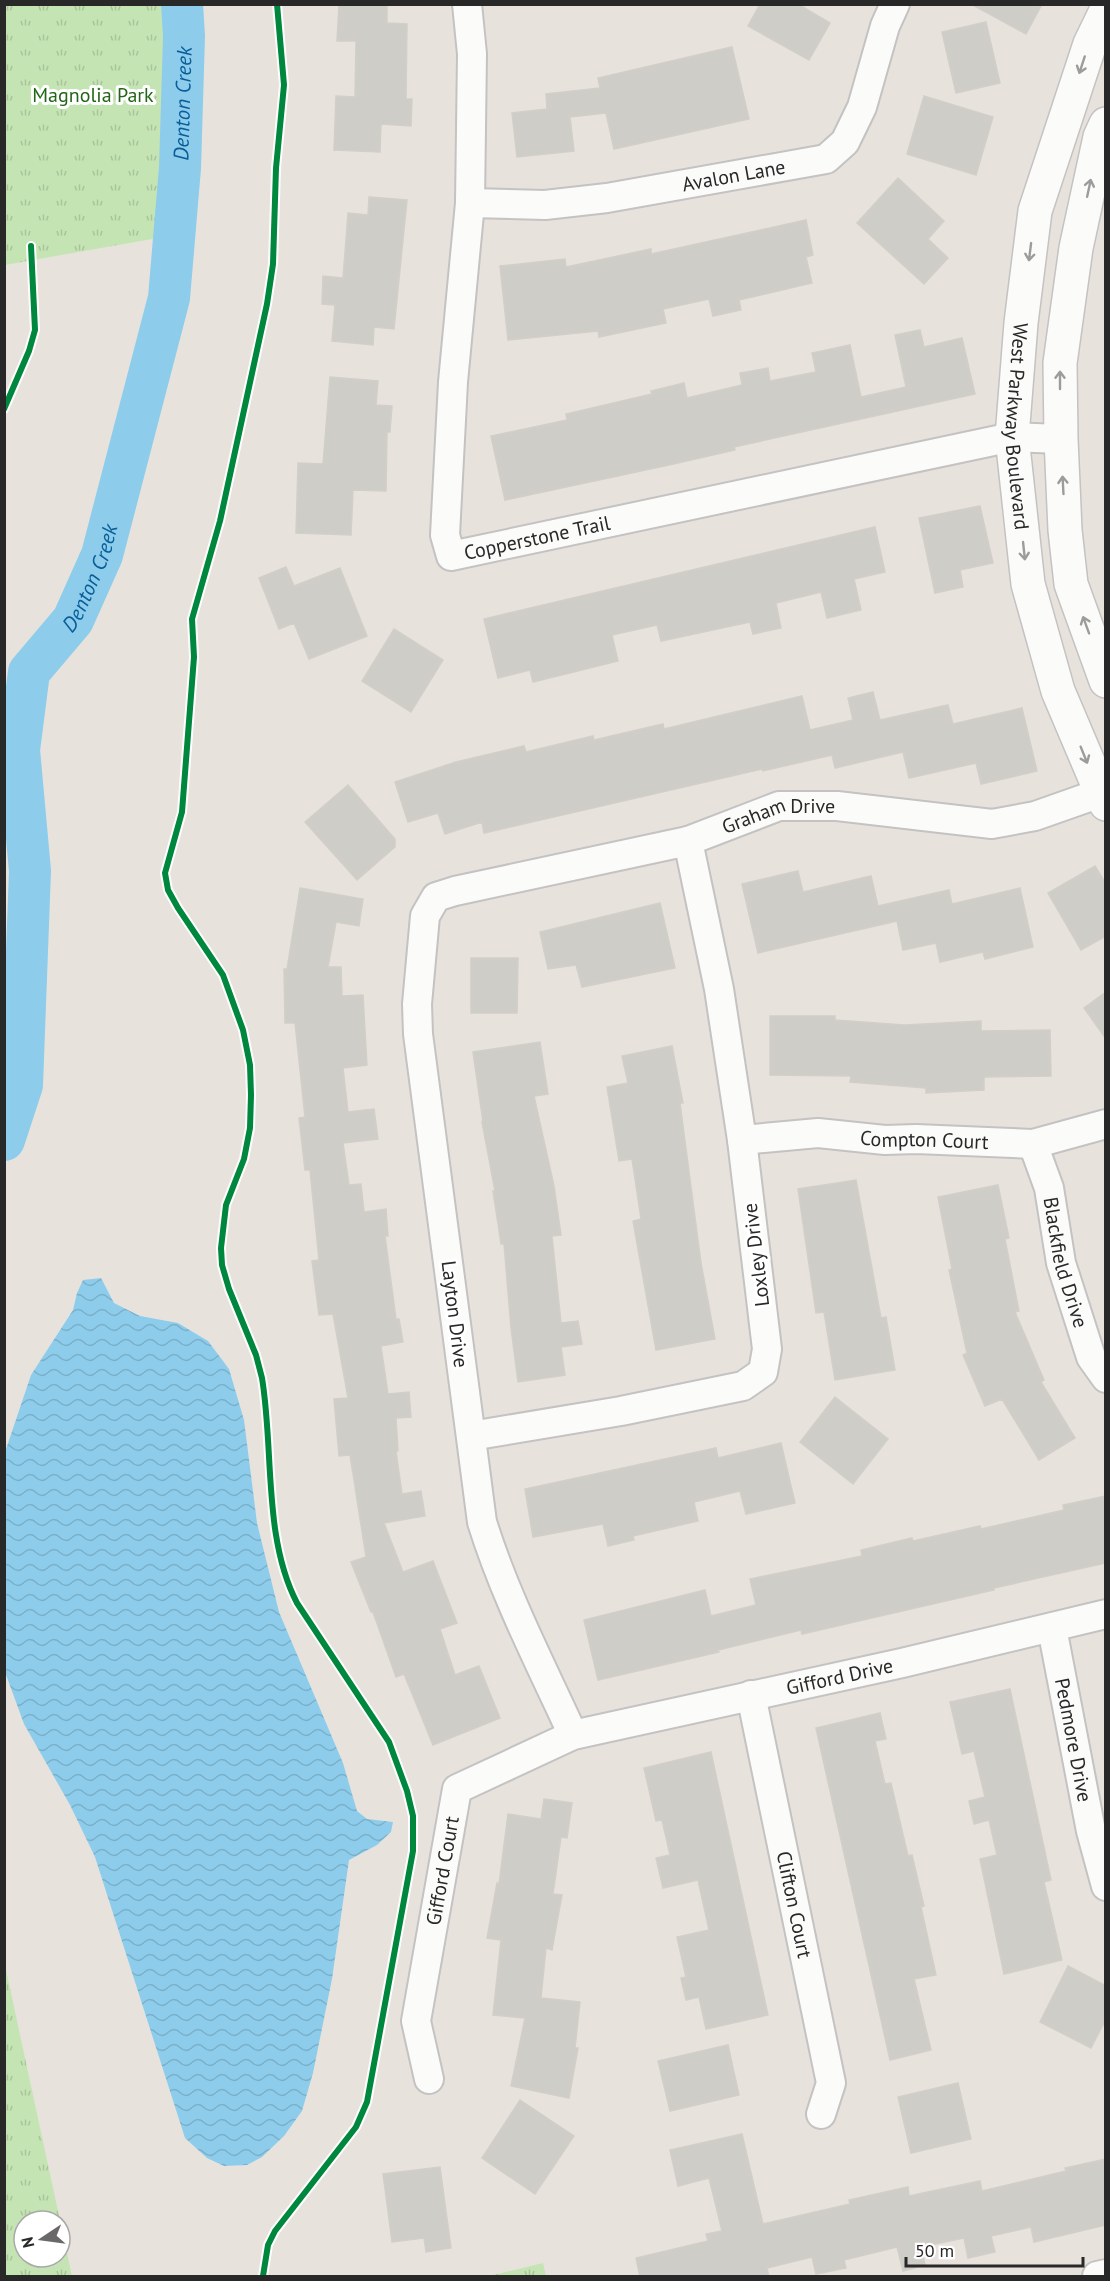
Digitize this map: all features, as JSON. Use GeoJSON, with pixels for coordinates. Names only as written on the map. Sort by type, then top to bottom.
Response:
{"type":"FeatureCollection","features":[{"type":"Feature","properties":{"kind":"street","name":"Copperstone Trail"},"geometry":{"type":"LineString","coordinates":[[467,4],[472,54],[470,203],[453,382],[446,512],[445,535],[451,556],[1012,437],[1061,439]]}},
{"type":"Feature","properties":{"kind":"street","name":"Avalon Lane"},"geometry":{"type":"LineString","coordinates":[[470,203],[545,205],[607,198],[826,159],[845,142],[862,107],[885,26],[895,4]]}},
{"type":"Feature","properties":{"kind":"street","name":"West Parkway Boulevard"},"geometry":{"type":"LineString","coordinates":[[1104,796],[1058,691],[1028,584],[1012,437],[1021,322],[1035,211],[1090,44],[1106,11]]}},
{"type":"Feature","properties":{"kind":"street","name":"West Parkway Boulevard"},"geometry":{"type":"LineString","coordinates":[[1106,124],[1100,137],[1077,248],[1060,363],[1065,530],[1071,584],[1106,681]]}},
{"type":"Feature","properties":{"kind":"street","name":"Graham Drive"},"geometry":{"type":"LineString","coordinates":[[456,891],[688,841],[779,806],[837,806],[992,824],[1035,816],[1104,796]]}},
{"type":"Feature","properties":{"kind":"street","name":"Loxley Drive"},"geometry":{"type":"LineString","coordinates":[[471,1436],[621,1411],[743,1386],[763,1372],[767,1349],[742,1140],[718,989],[688,841]]}},
{"type":"Feature","properties":{"kind":"street","name":"Layton Drive"},"geometry":{"type":"LineString","coordinates":[[456,891],[436,897],[425,916],[417,1004],[418,1034],[482,1522],[493,1556],[573,1736]]}},
{"type":"Feature","properties":{"kind":"street","name":"Compton Court"},"geometry":{"type":"LineString","coordinates":[[742,1140],[818,1133],[885,1140],[916,1139],[1033,1144],[1106,1124]]}},
{"type":"Feature","properties":{"kind":"street","name":"Blackfield Drive"},"geometry":{"type":"LineString","coordinates":[[1033,1144],[1049,1188],[1061,1263],[1091,1357],[1106,1378]]}},
{"type":"Feature","properties":{"kind":"street","name":"Gifford Drive"},"geometry":{"type":"LineString","coordinates":[[573,1736],[1106,1614]]}},
{"type":"Feature","properties":{"kind":"street","name":"Pedmore Drive"},"geometry":{"type":"LineString","coordinates":[[1052,1628],[1090,1832],[1106,1886]]}},
{"type":"Feature","properties":{"kind":"street","name":"Clifton Court"},"geometry":{"type":"LineString","coordinates":[[751,1695],[831,2083],[821,2114]]}},
{"type":"Feature","properties":{"kind":"street","name":"Gifford Court"},"geometry":{"type":"LineString","coordinates":[[429,2079],[416,2021],[457,1789],[573,1736]]}},
{"type":"Feature","properties":{"kind":"street"},"geometry":{"type":"LineString","coordinates":[[1097,2277],[1106,2274]]}},
{"type":"Feature","properties":{"kind":"green space","name":"Magnolia Park"},"geometry":{"type":"Polygon","coordinates":[[[5,4],[182,5],[184,91],[175,235],[5,265],[5,4]]]}},
{"type":"Feature","properties":{"kind":"green space"},"geometry":{"type":"Polygon","coordinates":[[[5,1965],[58,2209],[12,2209],[12,2269],[70,2269],[72,2276],[5,2276],[5,1965]]]}},
{"type":"Feature","properties":{"kind":"green space"},"geometry":{"type":"Polygon","coordinates":[[[543,2263],[546,2276],[489,2276],[543,2263]]]}},
{"type":"Feature","properties":{"kind":"water"},"geometry":{"type":"Polygon","coordinates":[[[101,1278],[114,1303],[140,1316],[178,1323],[208,1341],[229,1369],[244,1420],[257,1523],[279,1612],[343,1763],[357,1811],[367,1819],[393,1822],[391,1832],[377,1845],[349,1860],[332,1979],[313,2073],[302,2111],[284,2136],[262,2157],[247,2165],[224,2166],[207,2158],[185,2138],[95,1857],[70,1805],[24,1724],[5,1672],[5,1452],[31,1375],[73,1310],[83,1280],[101,1278]]]}},
{"type":"Feature","properties":{"kind":"building"},"geometry":{"type":"Polygon","coordinates":[[[339,4],[387,4],[387,23],[407,24],[406,99],[412,99],[411,126],[381,124],[380,152],[334,150],[336,96],[355,97],[356,41],[337,41],[339,4]]]}},
{"type":"Feature","properties":{"kind":"building"},"geometry":{"type":"Polygon","coordinates":[[[760,4],[798,4],[830,23],[809,60],[748,26],[760,4]]]}},
{"type":"Feature","properties":{"kind":"building"},"geometry":{"type":"Polygon","coordinates":[[[971,4],[1042,4],[1026,34],[971,4]]]}},
{"type":"Feature","properties":{"kind":"building"},"geometry":{"type":"Polygon","coordinates":[[[986,22],[1000,83],[956,93],[942,32],[986,22]]]}},
{"type":"Feature","properties":{"kind":"building"},"geometry":{"type":"Polygon","coordinates":[[[732,47],[749,119],[614,149],[606,113],[570,117],[574,151],[517,157],[512,113],[547,109],[546,94],[600,88],[598,78],[732,47]]]}},
{"type":"Feature","properties":{"kind":"building"},"geometry":{"type":"Polygon","coordinates":[[[924,96],[993,117],[976,175],[907,154],[924,96]]]}},
{"type":"Feature","properties":{"kind":"building"},"geometry":{"type":"Polygon","coordinates":[[[898,178],[944,221],[928,239],[948,258],[924,284],[857,223],[898,178]]]}},
{"type":"Feature","properties":{"kind":"building"},"geometry":{"type":"Polygon","coordinates":[[[369,197],[407,200],[394,329],[374,327],[373,345],[332,341],[335,305],[322,304],[323,276],[343,278],[348,213],[368,215],[369,197]]]}},
{"type":"Feature","properties":{"kind":"building"},"geometry":{"type":"Polygon","coordinates":[[[806,220],[813,255],[806,257],[812,283],[739,300],[741,310],[713,316],[709,299],[663,309],[666,323],[599,337],[598,331],[508,340],[500,266],[565,259],[566,267],[651,249],[651,254],[806,220]]]}},
{"type":"Feature","properties":{"kind":"building"},"geometry":{"type":"Polygon","coordinates":[[[920,330],[924,347],[962,338],[975,394],[734,447],[735,450],[669,465],[505,500],[491,436],[567,420],[566,414],[652,394],[651,391],[684,383],[687,398],[742,385],[740,373],[768,368],[770,381],[816,372],[812,353],[850,345],[861,397],[906,387],[895,335],[920,330]]]}},
{"type":"Feature","properties":{"kind":"building"},"geometry":{"type":"Polygon","coordinates":[[[330,377],[378,381],[376,405],[392,406],[390,432],[387,432],[386,491],[353,490],[351,535],[296,533],[298,463],[323,464],[330,377]]]}},
{"type":"Feature","properties":{"kind":"building"},"geometry":{"type":"Polygon","coordinates":[[[980,506],[993,563],[960,570],[963,587],[935,593],[919,518],[980,506]]]}},
{"type":"Feature","properties":{"kind":"building"},"geometry":{"type":"Polygon","coordinates":[[[875,527],[885,572],[854,579],[861,610],[827,618],[821,592],[776,603],[781,628],[753,634],[750,622],[661,641],[657,625],[612,635],[618,661],[533,682],[530,670],[498,678],[484,619],[875,527]]]}},
{"type":"Feature","properties":{"kind":"building"},"geometry":{"type":"Polygon","coordinates":[[[286,567],[294,586],[340,568],[367,636],[309,659],[294,623],[279,629],[259,578],[286,567]]]}},
{"type":"Feature","properties":{"kind":"building"},"geometry":{"type":"Polygon","coordinates":[[[394,629],[443,660],[411,712],[362,681],[394,629]]]}},
{"type":"Feature","properties":{"kind":"building"},"geometry":{"type":"Polygon","coordinates":[[[873,692],[880,720],[948,705],[953,724],[1022,708],[1037,771],[981,784],[976,763],[909,778],[903,752],[835,768],[832,755],[484,833],[482,822],[445,834],[438,813],[408,822],[395,782],[456,762],[524,746],[526,752],[593,736],[594,740],[663,724],[664,729],[802,696],[810,730],[853,720],[848,698],[873,692]]]}},
{"type":"Feature","properties":{"kind":"building"},"geometry":{"type":"Polygon","coordinates":[[[348,785],[395,839],[395,847],[357,880],[305,822],[348,785]]]}},
{"type":"Feature","properties":{"kind":"building"},"geometry":{"type":"Polygon","coordinates":[[[1095,866],[1106,884],[1106,936],[1081,950],[1048,893],[1095,866]]]}},
{"type":"Feature","properties":{"kind":"building"},"geometry":{"type":"Polygon","coordinates":[[[798,871],[803,892],[871,876],[878,906],[949,890],[952,904],[1020,888],[1033,947],[985,959],[983,952],[940,962],[936,943],[903,950],[897,921],[758,953],[742,884],[798,871]]]}},
{"type":"Feature","properties":{"kind":"building"},"geometry":{"type":"Polygon","coordinates":[[[300,888],[363,899],[359,926],[336,922],[328,967],[341,967],[342,996],[363,995],[367,1065],[343,1068],[348,1112],[374,1109],[378,1139],[343,1143],[349,1185],[361,1184],[364,1212],[386,1209],[388,1236],[385,1236],[396,1319],[399,1319],[403,1342],[381,1346],[388,1394],[409,1392],[411,1417],[396,1418],[398,1451],[396,1451],[402,1494],[421,1491],[425,1516],[384,1523],[403,1572],[433,1561],[457,1623],[440,1629],[455,1675],[479,1666],[500,1718],[433,1745],[404,1674],[396,1677],[373,1612],[371,1612],[351,1562],[366,1557],[350,1455],[339,1456],[334,1399],[348,1398],[333,1314],[319,1315],[312,1261],[319,1260],[310,1170],[305,1170],[299,1118],[305,1117],[295,1023],[285,1023],[284,969],[287,969],[300,888]]]}},
{"type":"Feature","properties":{"kind":"building"},"geometry":{"type":"Polygon","coordinates":[[[660,903],[675,968],[582,987],[576,965],[548,969],[540,932],[660,903]]]}},
{"type":"Feature","properties":{"kind":"building"},"geometry":{"type":"Polygon","coordinates":[[[471,958],[518,958],[517,1013],[471,1013],[471,958]]]}},
{"type":"Feature","properties":{"kind":"building"},"geometry":{"type":"Polygon","coordinates":[[[1106,992],[1106,1039],[1084,1008],[1106,992]]]}},
{"type":"Feature","properties":{"kind":"building"},"geometry":{"type":"Polygon","coordinates":[[[770,1016],[835,1016],[835,1020],[904,1025],[981,1021],[981,1031],[1050,1030],[1051,1076],[984,1077],[984,1090],[926,1093],[926,1088],[850,1082],[851,1076],[770,1075],[770,1016]]]}},
{"type":"Feature","properties":{"kind":"building"},"geometry":{"type":"Polygon","coordinates":[[[540,1042],[548,1094],[534,1096],[554,1186],[561,1235],[552,1236],[561,1323],[578,1321],[582,1344],[561,1347],[565,1375],[518,1382],[504,1244],[501,1244],[473,1052],[540,1042]]]}},
{"type":"Feature","properties":{"kind":"building"},"geometry":{"type":"Polygon","coordinates":[[[672,1046],[683,1103],[680,1103],[701,1263],[715,1339],[656,1350],[633,1221],[641,1219],[632,1159],[619,1161],[607,1087],[628,1083],[622,1056],[672,1046]]]}},
{"type":"Feature","properties":{"kind":"building"},"geometry":{"type":"Polygon","coordinates":[[[856,1180],[881,1318],[886,1317],[895,1370],[835,1380],[824,1312],[816,1313],[798,1189],[856,1180]]]}},
{"type":"Feature","properties":{"kind":"building"},"geometry":{"type":"Polygon","coordinates":[[[998,1185],[1009,1238],[1005,1239],[1019,1311],[1015,1312],[1044,1380],[1041,1382],[1075,1438],[1039,1460],[1002,1399],[985,1406],[963,1355],[967,1353],[949,1270],[952,1269],[938,1197],[998,1185]]]}},
{"type":"Feature","properties":{"kind":"building"},"geometry":{"type":"Polygon","coordinates":[[[835,1397],[888,1439],[853,1484],[800,1442],[835,1397]]]}},
{"type":"Feature","properties":{"kind":"building"},"geometry":{"type":"Polygon","coordinates":[[[781,1443],[795,1503],[746,1514],[740,1491],[694,1502],[698,1521],[633,1536],[634,1540],[608,1546],[603,1524],[533,1537],[525,1489],[716,1448],[718,1458],[781,1443]]]}},
{"type":"Feature","properties":{"kind":"building"},"geometry":{"type":"Polygon","coordinates":[[[1106,1496],[1106,1563],[802,1634],[801,1630],[598,1680],[584,1620],[705,1590],[711,1616],[756,1605],[750,1579],[862,1556],[861,1550],[912,1538],[913,1541],[980,1526],[981,1529],[1064,1510],[1063,1505],[1106,1496]]]}},
{"type":"Feature","properties":{"kind":"building"},"geometry":{"type":"Polygon","coordinates":[[[1010,1689],[1051,1880],[1044,1882],[1062,1960],[1004,1974],[980,1859],[997,1855],[989,1820],[974,1824],[969,1801],[985,1797],[974,1751],[962,1754],[950,1702],[1010,1689]]]}},
{"type":"Feature","properties":{"kind":"building"},"geometry":{"type":"Polygon","coordinates":[[[880,1713],[886,1739],[875,1741],[885,1784],[891,1783],[908,1856],[912,1855],[936,1975],[914,1979],[931,2050],[890,2060],[816,1728],[880,1713]]]}},
{"type":"Feature","properties":{"kind":"building"},"geometry":{"type":"Polygon","coordinates":[[[711,1752],[768,2015],[706,2029],[699,1997],[686,2000],[681,1978],[686,1977],[677,1937],[709,1930],[698,1880],[663,1888],[656,1858],[670,1855],[662,1820],[656,1821],[644,1768],[711,1752]]]}},
{"type":"Feature","properties":{"kind":"building"},"geometry":{"type":"Polygon","coordinates":[[[544,1799],[572,1803],[567,1838],[561,1837],[553,1894],[562,1895],[552,1950],[546,1948],[541,1998],[580,2002],[575,2048],[578,2048],[569,2098],[511,2086],[525,2018],[493,2015],[501,1940],[487,1938],[497,1883],[499,1884],[508,1814],[541,1819],[544,1799]]]}},
{"type":"Feature","properties":{"kind":"building"},"geometry":{"type":"Polygon","coordinates":[[[1068,1966],[1106,1986],[1106,2019],[1091,2048],[1040,2022],[1068,1966]]]}},
{"type":"Feature","properties":{"kind":"building"},"geometry":{"type":"Polygon","coordinates":[[[728,2045],[739,2095],[670,2111],[658,2061],[728,2045]]]}},
{"type":"Feature","properties":{"kind":"building"},"geometry":{"type":"Polygon","coordinates":[[[958,2083],[971,2139],[911,2153],[898,2097],[958,2083]]]}},
{"type":"Feature","properties":{"kind":"building"},"geometry":{"type":"Polygon","coordinates":[[[520,2100],[574,2136],[535,2194],[482,2158],[520,2100]]]}},
{"type":"Feature","properties":{"kind":"building"},"geometry":{"type":"Polygon","coordinates":[[[742,2134],[763,2224],[850,2204],[849,2200],[908,2187],[909,2196],[980,2181],[982,2191],[1106,2159],[1106,2225],[1034,2242],[1031,2227],[991,2236],[995,2252],[968,2258],[964,2238],[921,2247],[925,2265],[903,2271],[897,2247],[844,2260],[846,2268],[816,2274],[812,2257],[767,2268],[769,2277],[640,2277],[636,2258],[708,2241],[706,2234],[722,2231],[709,2178],[678,2186],[670,2150],[742,2134]]]}},
{"type":"Feature","properties":{"kind":"building"},"geometry":{"type":"Polygon","coordinates":[[[440,2167],[451,2248],[426,2252],[424,2238],[392,2242],[383,2174],[440,2167]]]}},
{"type":"Feature","properties":{"kind":"waterway","name":"Denton Creek"},"geometry":{"type":"LineString","coordinates":[[4,1140],[22,1085],[30,871],[19,750],[29,672],[73,620],[102,555],[169,298],[180,168],[184,36],[182,4]]}},
{"type":"Feature","properties":{"kind":"cycle path"},"geometry":{"type":"LineString","coordinates":[[263,2276],[268,2245],[275,2231],[356,2127],[367,2102],[413,1851],[413,1816],[407,1791],[389,1742],[297,1603],[286,1578],[279,1551],[271,1493],[266,1406],[262,1378],[256,1355],[229,1289],[222,1265],[221,1248],[226,1205],[244,1159],[250,1128],[250,1065],[243,1030],[223,975],[178,908],[168,890],[165,873],[182,812],[194,657],[192,619],[220,521],[267,304],[273,264],[276,168],[284,85],[277,4]]}},
{"type":"Feature","properties":{"kind":"cycle path"},"geometry":{"type":"LineString","coordinates":[[4,409],[29,351],[35,330],[31,246]]}}]}
